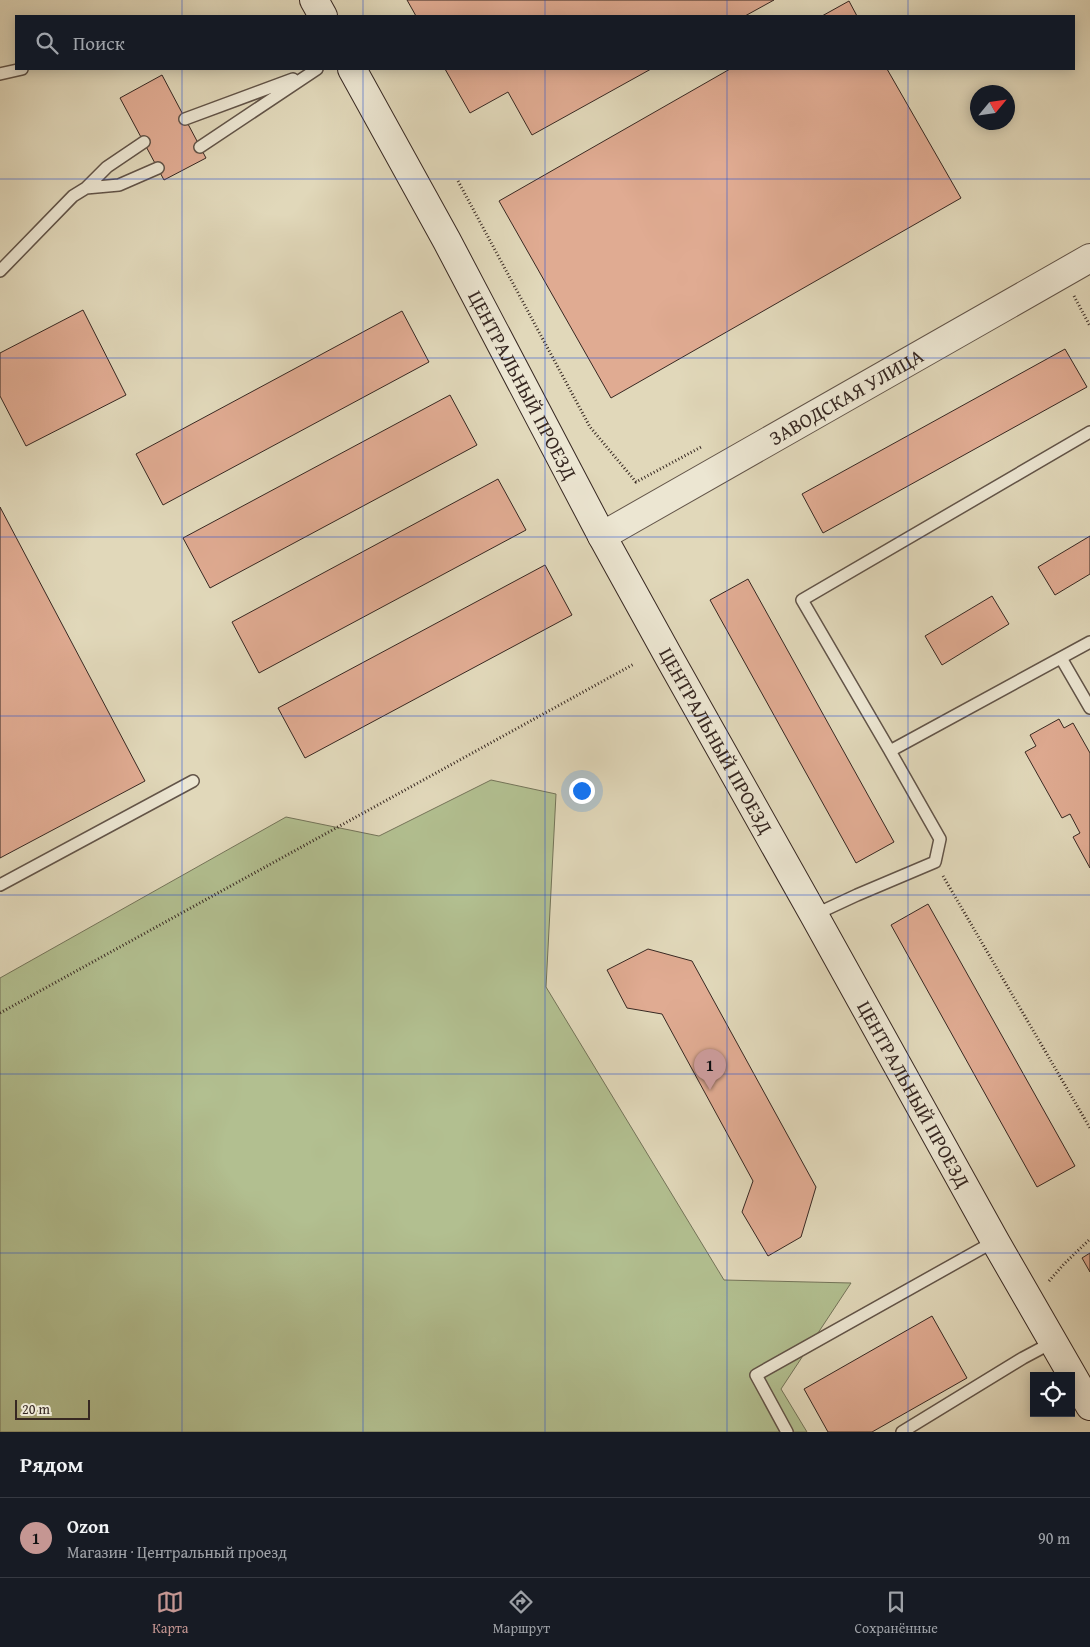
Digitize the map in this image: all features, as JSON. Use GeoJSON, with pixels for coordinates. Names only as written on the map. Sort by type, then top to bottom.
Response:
{"type":"FeatureCollection","features":[{"type":"Feature","properties":{"kind":"main road"},"geometry":{"type":"LineString","coordinates":[[314,0],[323,15]]}},
{"type":"Feature","properties":{"kind":"main road","name":"ЦЕНТРАЛЬНЫЙ ПРОЕЗД"},"geometry":{"type":"LineString","coordinates":[[353,70],[452,250],[602,536],[995,1241],[1090,1406]]}},
{"type":"Feature","properties":{"kind":"main road","name":"ЗАВОДСКАЯ УЛИЦА"},"geometry":{"type":"LineString","coordinates":[[602,536],[1090,258]]}},
{"type":"Feature","properties":{"kind":"lane"},"geometry":{"type":"LineString","coordinates":[[0,74],[18,70]]}},
{"type":"Feature","properties":{"kind":"lane"},"geometry":{"type":"LineString","coordinates":[[185,119],[314,70]]}},
{"type":"Feature","properties":{"kind":"lane"},"geometry":{"type":"LineString","coordinates":[[200,147],[314,70]]}},
{"type":"Feature","properties":{"kind":"lane"},"geometry":{"type":"LineString","coordinates":[[0,271],[73,196],[86,188],[107,167],[144,142]]}},
{"type":"Feature","properties":{"kind":"lane"},"geometry":{"type":"LineString","coordinates":[[86,188],[118,185],[158,168]]}},
{"type":"Feature","properties":{"kind":"lane"},"geometry":{"type":"LineString","coordinates":[[814,915],[935,862],[940,839],[802,600],[1090,432]]}},
{"type":"Feature","properties":{"kind":"lane"},"geometry":{"type":"LineString","coordinates":[[890,751],[1090,642]]}},
{"type":"Feature","properties":{"kind":"lane"},"geometry":{"type":"LineString","coordinates":[[1062,658],[1090,708]]}},
{"type":"Feature","properties":{"kind":"lane"},"geometry":{"type":"LineString","coordinates":[[0,885],[193,782]]}},
{"type":"Feature","properties":{"kind":"lane"},"geometry":{"type":"LineString","coordinates":[[787,1432],[756,1376],[995,1241]]}},
{"type":"Feature","properties":{"kind":"lane"},"geometry":{"type":"LineString","coordinates":[[902,1432],[1023,1358],[1053,1342]]}},
{"type":"Feature","properties":{"kind":"path"},"geometry":{"type":"LineString","coordinates":[[458,180],[590,427],[636,482],[706,444]]}},
{"type":"Feature","properties":{"kind":"path"},"geometry":{"type":"LineString","coordinates":[[1061,274],[1090,326]]}},
{"type":"Feature","properties":{"kind":"path"},"geometry":{"type":"LineString","coordinates":[[0,1013],[634,664]]}},
{"type":"Feature","properties":{"kind":"path"},"geometry":{"type":"LineString","coordinates":[[935,862],[1090,1128]]}},
{"type":"Feature","properties":{"kind":"path"},"geometry":{"type":"LineString","coordinates":[[1030,1302],[1064,1264],[1090,1240]]}},
{"type":"Feature","properties":{"kind":"green space"},"geometry":{"type":"Polygon","coordinates":[[[491,780],[556,794],[546,987],[724,1280],[851,1283],[781,1389],[807,1432],[0,1432],[0,978],[286,817],[379,836],[491,780]]]}},
{"type":"Feature","properties":{"kind":"building"},"geometry":{"type":"Polygon","coordinates":[[[407,0],[774,0],[747,15],[415,15],[407,0]]]}},
{"type":"Feature","properties":{"kind":"building"},"geometry":{"type":"Polygon","coordinates":[[[849,1],[856,15],[824,15],[849,1]]]}},
{"type":"Feature","properties":{"kind":"building"},"geometry":{"type":"Polygon","coordinates":[[[446,70],[649,70],[532,135],[508,92],[470,113],[446,70]]]}},
{"type":"Feature","properties":{"kind":"building"},"geometry":{"type":"Polygon","coordinates":[[[728,70],[888,70],[961,198],[611,398],[499,201],[728,70]]]}},
{"type":"Feature","properties":{"kind":"building"},"geometry":{"type":"Polygon","coordinates":[[[162,75],[206,158],[164,180],[120,98],[162,75]]]}},
{"type":"Feature","properties":{"kind":"building"},"geometry":{"type":"Polygon","coordinates":[[[83,310],[126,395],[26,446],[0,396],[0,353],[83,310]]]}},
{"type":"Feature","properties":{"kind":"building"},"geometry":{"type":"Polygon","coordinates":[[[402,311],[429,362],[163,505],[136,454],[402,311]]]}},
{"type":"Feature","properties":{"kind":"building"},"geometry":{"type":"Polygon","coordinates":[[[1065,349],[1087,387],[823,533],[802,494],[1065,349]]]}},
{"type":"Feature","properties":{"kind":"building"},"geometry":{"type":"Polygon","coordinates":[[[450,395],[477,445],[210,588],[183,538],[450,395]]]}},
{"type":"Feature","properties":{"kind":"building"},"geometry":{"type":"Polygon","coordinates":[[[498,479],[526,530],[259,673],[232,622],[498,479]]]}},
{"type":"Feature","properties":{"kind":"building"},"geometry":{"type":"Polygon","coordinates":[[[0,507],[145,781],[0,858],[0,507]]]}},
{"type":"Feature","properties":{"kind":"building"},"geometry":{"type":"Polygon","coordinates":[[[1090,536],[1090,574],[1055,595],[1038,567],[1090,536]]]}},
{"type":"Feature","properties":{"kind":"building"},"geometry":{"type":"Polygon","coordinates":[[[545,565],[572,615],[305,758],[278,708],[545,565]]]}},
{"type":"Feature","properties":{"kind":"building"},"geometry":{"type":"Polygon","coordinates":[[[748,579],[894,842],[856,863],[710,600],[748,579]]]}},
{"type":"Feature","properties":{"kind":"building"},"geometry":{"type":"Polygon","coordinates":[[[992,596],[1009,624],[942,665],[925,636],[992,596]]]}},
{"type":"Feature","properties":{"kind":"building"},"geometry":{"type":"Polygon","coordinates":[[[1059,719],[1064,728],[1073,723],[1090,753],[1090,868],[1073,837],[1080,833],[1070,814],[1062,818],[1025,752],[1036,746],[1030,735],[1059,719]]]}},
{"type":"Feature","properties":{"kind":"building"},"geometry":{"type":"Polygon","coordinates":[[[928,904],[1075,1166],[1037,1187],[891,925],[928,904]]]}},
{"type":"Feature","properties":{"kind":"building"},"geometry":{"type":"Polygon","coordinates":[[[648,949],[692,961],[816,1187],[801,1237],[768,1256],[742,1212],[753,1181],[662,1014],[627,1008],[607,970],[648,949]]]}},
{"type":"Feature","properties":{"kind":"building"},"geometry":{"type":"Polygon","coordinates":[[[1090,1253],[1090,1272],[1082,1258],[1090,1253]]]}},
{"type":"Feature","properties":{"kind":"building"},"geometry":{"type":"Polygon","coordinates":[[[932,1316],[967,1378],[872,1432],[828,1432],[804,1389],[932,1316]]]}},
{"type":"Feature","properties":{"kind":"place","name":"Ozon"},"geometry":{"type":"Point","coordinates":[710,1090]}}]}
